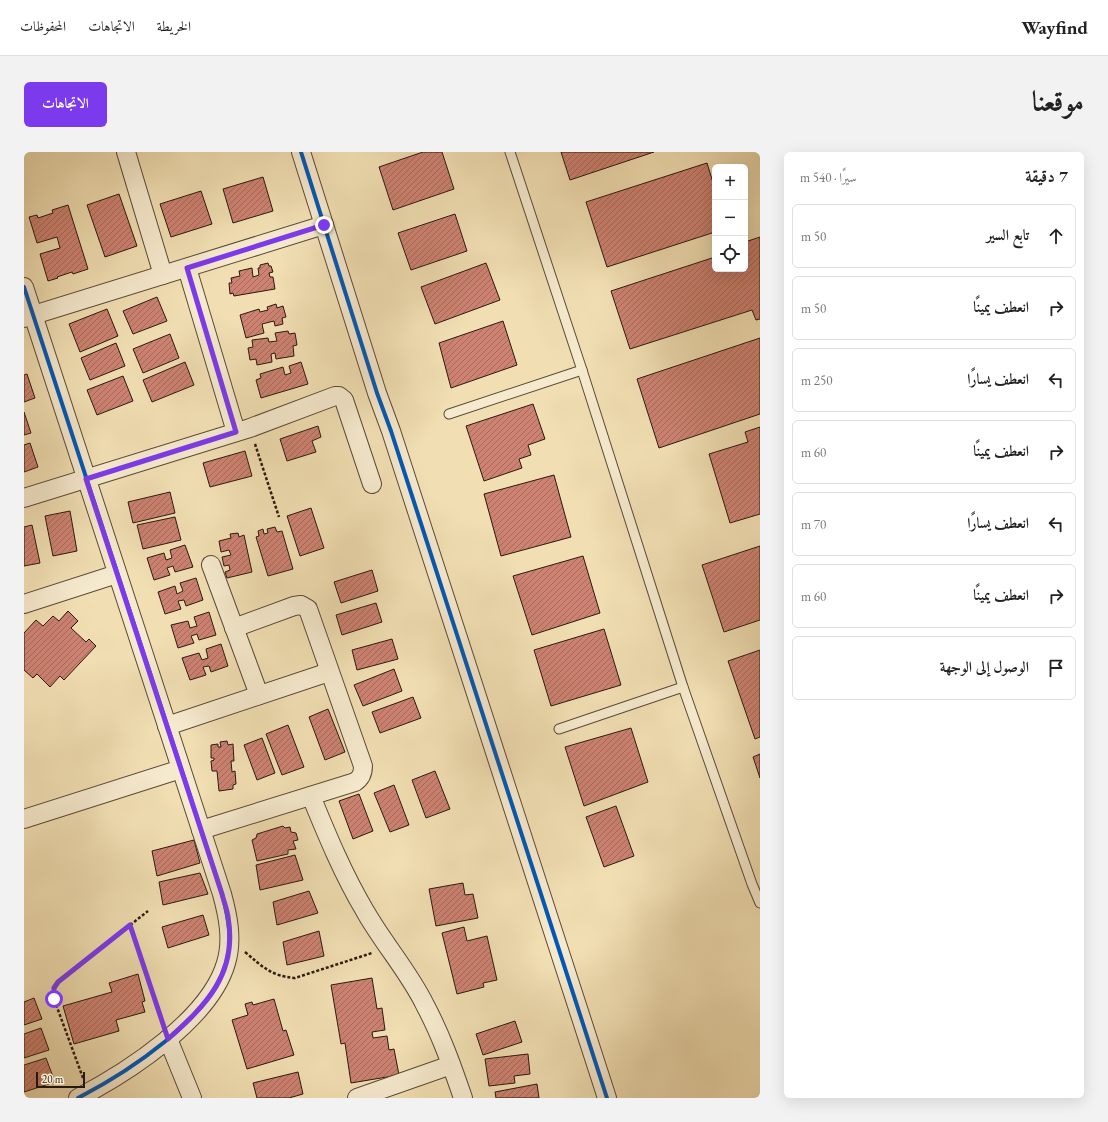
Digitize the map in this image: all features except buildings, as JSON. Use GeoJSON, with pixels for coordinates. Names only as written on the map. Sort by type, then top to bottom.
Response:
{"type":"FeatureCollection","features":[{"type":"Feature","properties":{"kind":"street"},"geometry":{"type":"LineString","coordinates":[[126,152],[163,275]]}},
{"type":"Feature","properties":{"kind":"street"},"geometry":{"type":"LineString","coordinates":[[301,152],[377,393],[393,438],[607,1098]]}},
{"type":"Feature","properties":{"kind":"street"},"geometry":{"type":"LineString","coordinates":[[29,316],[324,225]]}},
{"type":"Feature","properties":{"kind":"street"},"geometry":{"type":"LineString","coordinates":[[187,268],[243,430]]}},
{"type":"Feature","properties":{"kind":"street"},"geometry":{"type":"LineString","coordinates":[[24,287],[29,316],[86,479],[222,894],[228,918],[230,941],[227,962],[219,982],[208,999],[193,1016],[168,1039],[123,1072],[83,1095]]}},
{"type":"Feature","properties":{"kind":"street"},"geometry":{"type":"LineString","coordinates":[[24,498],[243,430],[335,396],[339,396],[344,400],[372,484]]}},
{"type":"Feature","properties":{"kind":"street"},"geometry":{"type":"LineString","coordinates":[[211,565],[259,695]]}},
{"type":"Feature","properties":{"kind":"street"},"geometry":{"type":"LineString","coordinates":[[24,604],[117,574]]}},
{"type":"Feature","properties":{"kind":"street"},"geometry":{"type":"LineString","coordinates":[[201,830],[355,782],[361,776],[363,771],[363,766],[308,609],[301,605],[294,606],[234,628]]}},
{"type":"Feature","properties":{"kind":"street"},"geometry":{"type":"LineString","coordinates":[[167,726],[329,672]]}},
{"type":"Feature","properties":{"kind":"street"},"geometry":{"type":"LineString","coordinates":[[24,819],[181,770]]}},
{"type":"Feature","properties":{"kind":"street"},"geometry":{"type":"LineString","coordinates":[[311,796],[327,836],[365,912],[425,1004],[439,1034],[463,1098]]}},
{"type":"Feature","properties":{"kind":"street"},"geometry":{"type":"LineString","coordinates":[[168,1039],[192,1098]]}},
{"type":"Feature","properties":{"kind":"street"},"geometry":{"type":"LineString","coordinates":[[357,1098],[451,1065]]}},
{"type":"Feature","properties":{"kind":"lane"},"geometry":{"type":"LineString","coordinates":[[510,152],[582,370],[683,687],[749,877],[760,903]]}},
{"type":"Feature","properties":{"kind":"lane"},"geometry":{"type":"LineString","coordinates":[[449,414],[582,370]]}},
{"type":"Feature","properties":{"kind":"lane"},"geometry":{"type":"LineString","coordinates":[[559,729],[683,687]]}},
{"type":"Feature","properties":{"kind":"path"},"geometry":{"type":"LineString","coordinates":[[243,430],[279,518]]}},
{"type":"Feature","properties":{"kind":"path"},"geometry":{"type":"LineString","coordinates":[[83,1095],[54,999],[54,988],[58,982],[148,911]]}},
{"type":"Feature","properties":{"kind":"path"},"geometry":{"type":"LineString","coordinates":[[130,925],[168,1039]]}},
{"type":"Feature","properties":{"kind":"path"},"geometry":{"type":"LineString","coordinates":[[230,941],[270,971],[282,977],[295,978],[388,948]]}},
{"type":"Feature","properties":{"kind":"cycle path"},"geometry":{"type":"LineString","coordinates":[[301,152],[377,393],[391,431],[607,1098]]}},
{"type":"Feature","properties":{"kind":"cycle path"},"geometry":{"type":"LineString","coordinates":[[24,287],[222,894],[229,928],[229,946],[226,963],[217,984],[203,1004],[165,1042],[143,1059],[78,1098]]}},
{"type":"Feature","properties":{"kind":"route"},"geometry":{"type":"LineString","coordinates":[[54,999],[53,992],[55,985],[58,982],[130,925],[168,1039],[193,1016],[208,999],[219,982],[227,962],[230,941],[228,918],[222,894],[86,479],[236,432],[187,268],[324,225]]}}]}
